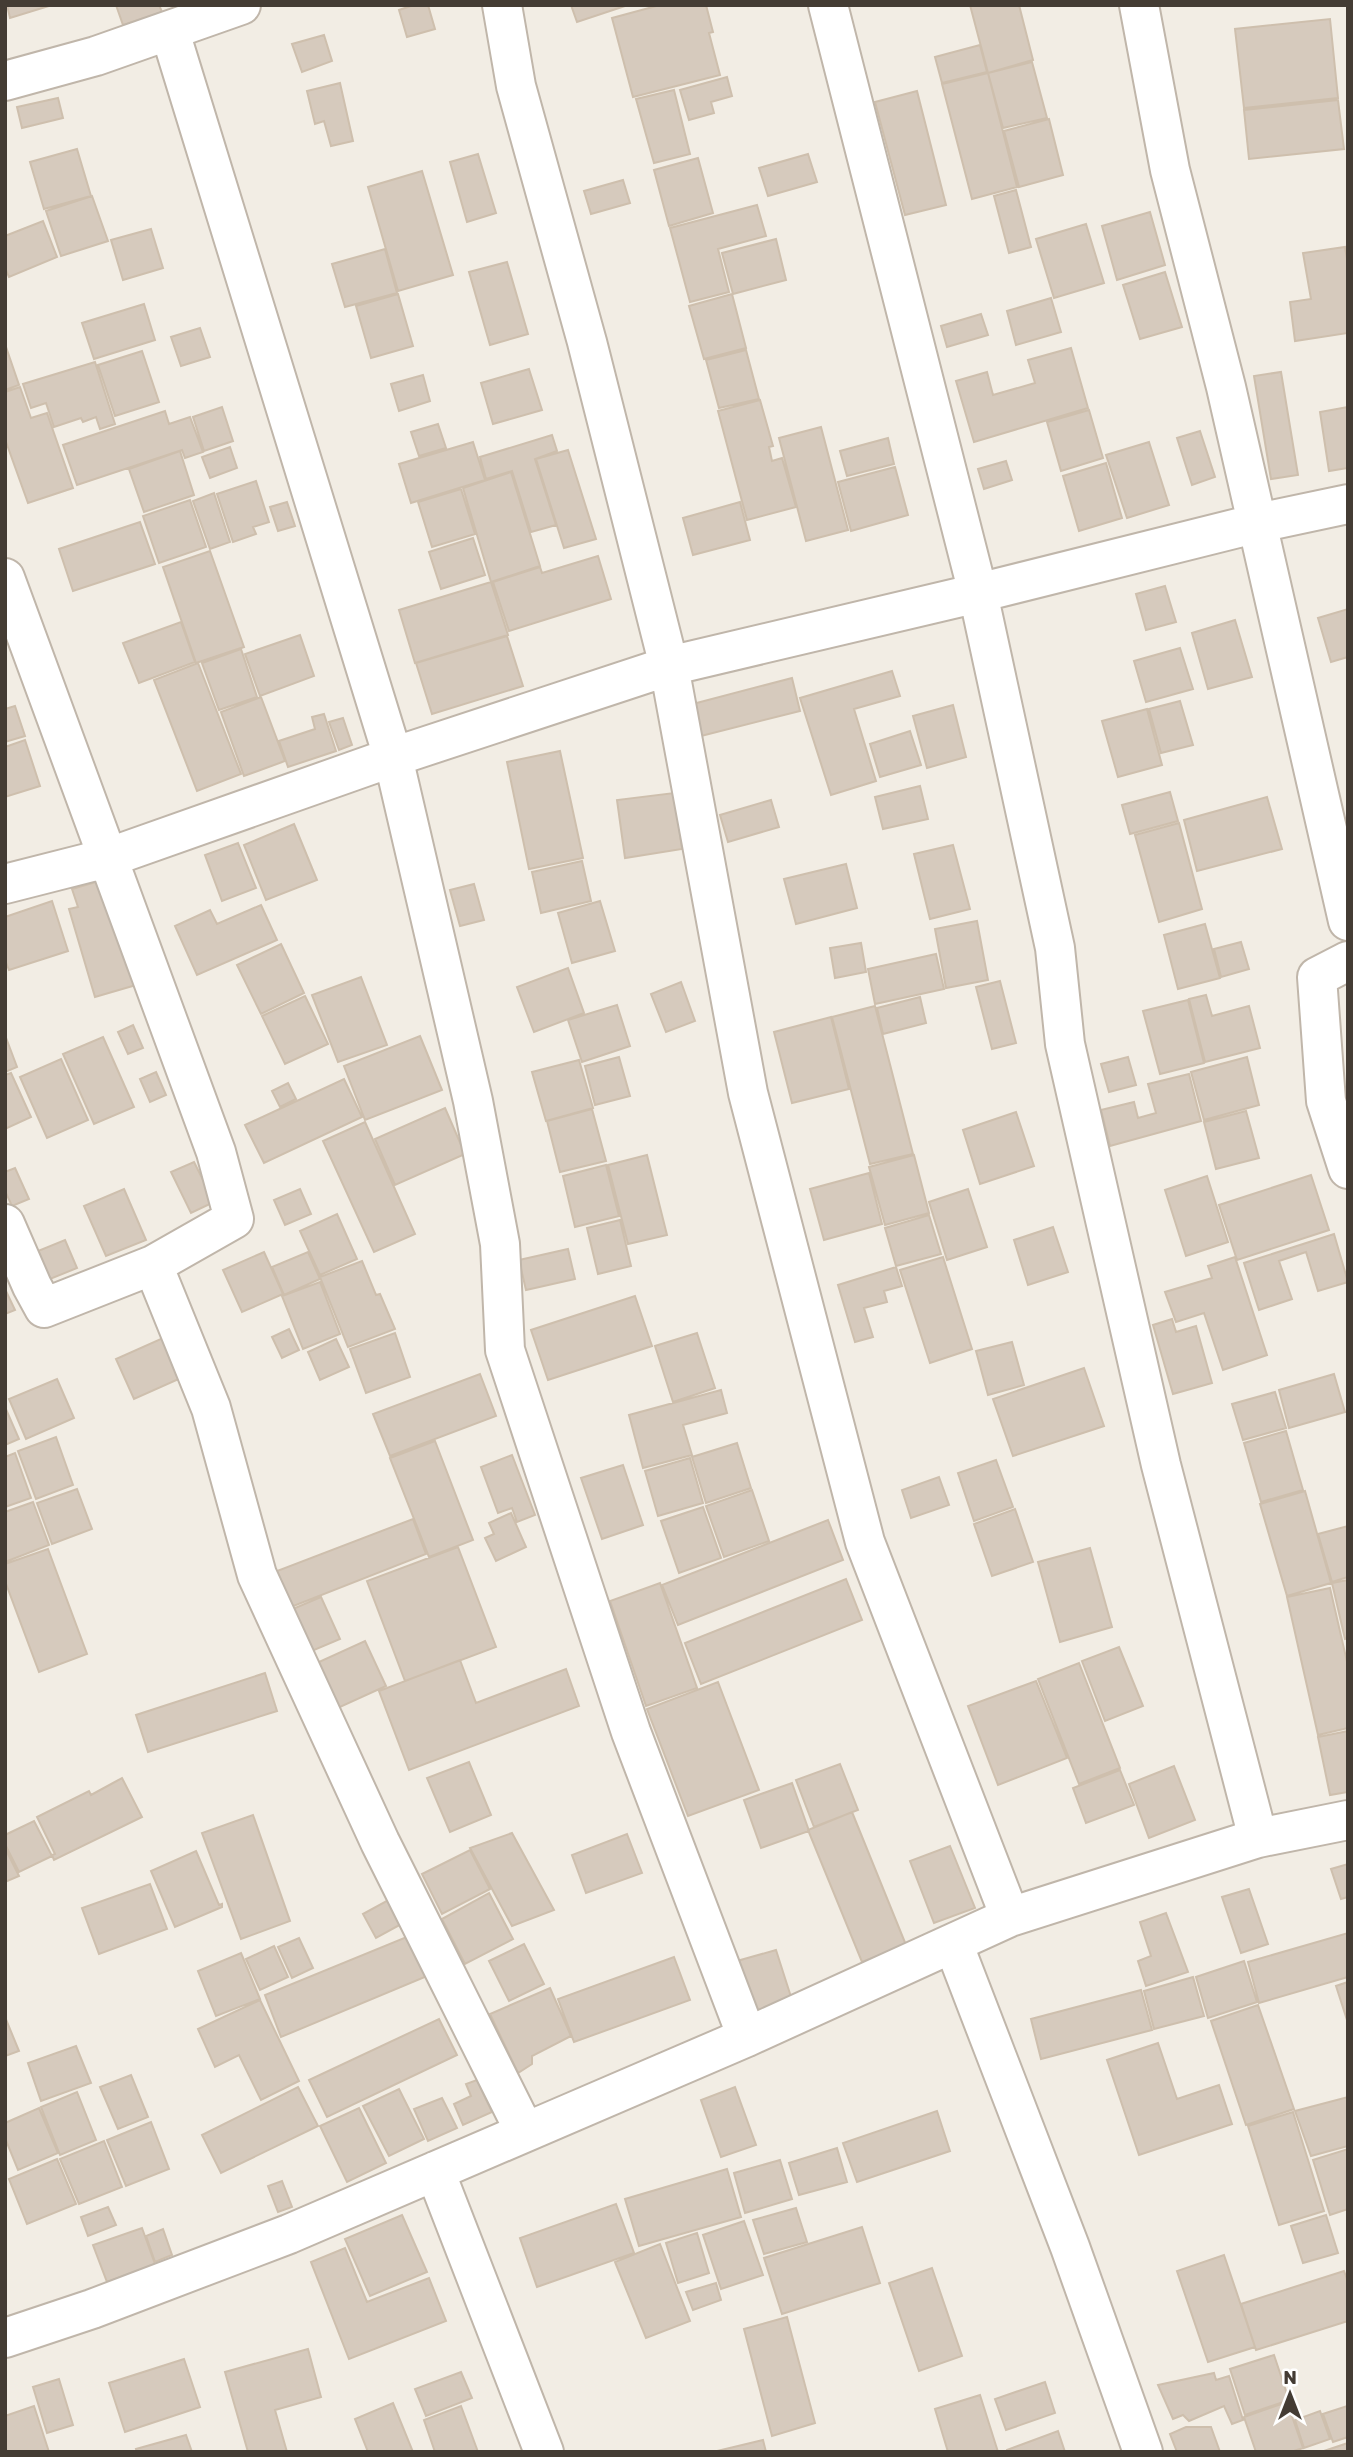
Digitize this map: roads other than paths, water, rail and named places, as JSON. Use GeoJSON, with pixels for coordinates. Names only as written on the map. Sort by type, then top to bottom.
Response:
{"type":"FeatureCollection","features":[{"type":"Feature","properties":{"kind":"street"},"geometry":{"type":"LineString","coordinates":[[5,81],[96,56],[241,5]]}},
{"type":"Feature","properties":{"kind":"street"},"geometry":{"type":"LineString","coordinates":[[502,5],[516,86],[587,342],[669,666],[748,1093],[865,1542],[1010,1917]]}},
{"type":"Feature","properties":{"kind":"street"},"geometry":{"type":"LineString","coordinates":[[828,5],[978,593],[1055,948],[1068,1057],[1161,1465],[1258,1838]]}},
{"type":"Feature","properties":{"kind":"street"},"geometry":{"type":"LineString","coordinates":[[1139,5],[1170,170],[1226,387],[1348,920]]}},
{"type":"Feature","properties":{"kind":"street"},"geometry":{"type":"LineString","coordinates":[[170,32],[393,757],[473,1101],[500,1244],[505,1350],[631,1732],[747,2038]]}},
{"type":"Feature","properties":{"kind":"street"},"geometry":{"type":"LineString","coordinates":[[5,884],[107,858],[393,757],[669,666],[1258,523],[1348,504]]}},
{"type":"Feature","properties":{"kind":"street"},"geometry":{"type":"LineString","coordinates":[[5,578],[216,1152],[234,1219],[153,1265],[44,1308],[5,1224]]}},
{"type":"Feature","properties":{"kind":"street"},"geometry":{"type":"LineString","coordinates":[[1348,961],[1317,976],[1326,1101],[1348,1169]]}},
{"type":"Feature","properties":{"kind":"street"},"geometry":{"type":"LineString","coordinates":[[153,1265],[211,1408],[257,1575],[380,1842],[525,2132]]}},
{"type":"Feature","properties":{"kind":"street"},"geometry":{"type":"LineString","coordinates":[[9,2328],[92,2309],[289,2234],[747,2038],[1010,1917],[1258,1838],[1348,1820]]}},
{"type":"Feature","properties":{"kind":"street"},"geometry":{"type":"LineString","coordinates":[[953,1943],[1070,2247],[1143,2452]]}},
{"type":"Feature","properties":{"kind":"street"},"geometry":{"type":"LineString","coordinates":[[435,2171],[544,2452]]}}]}
